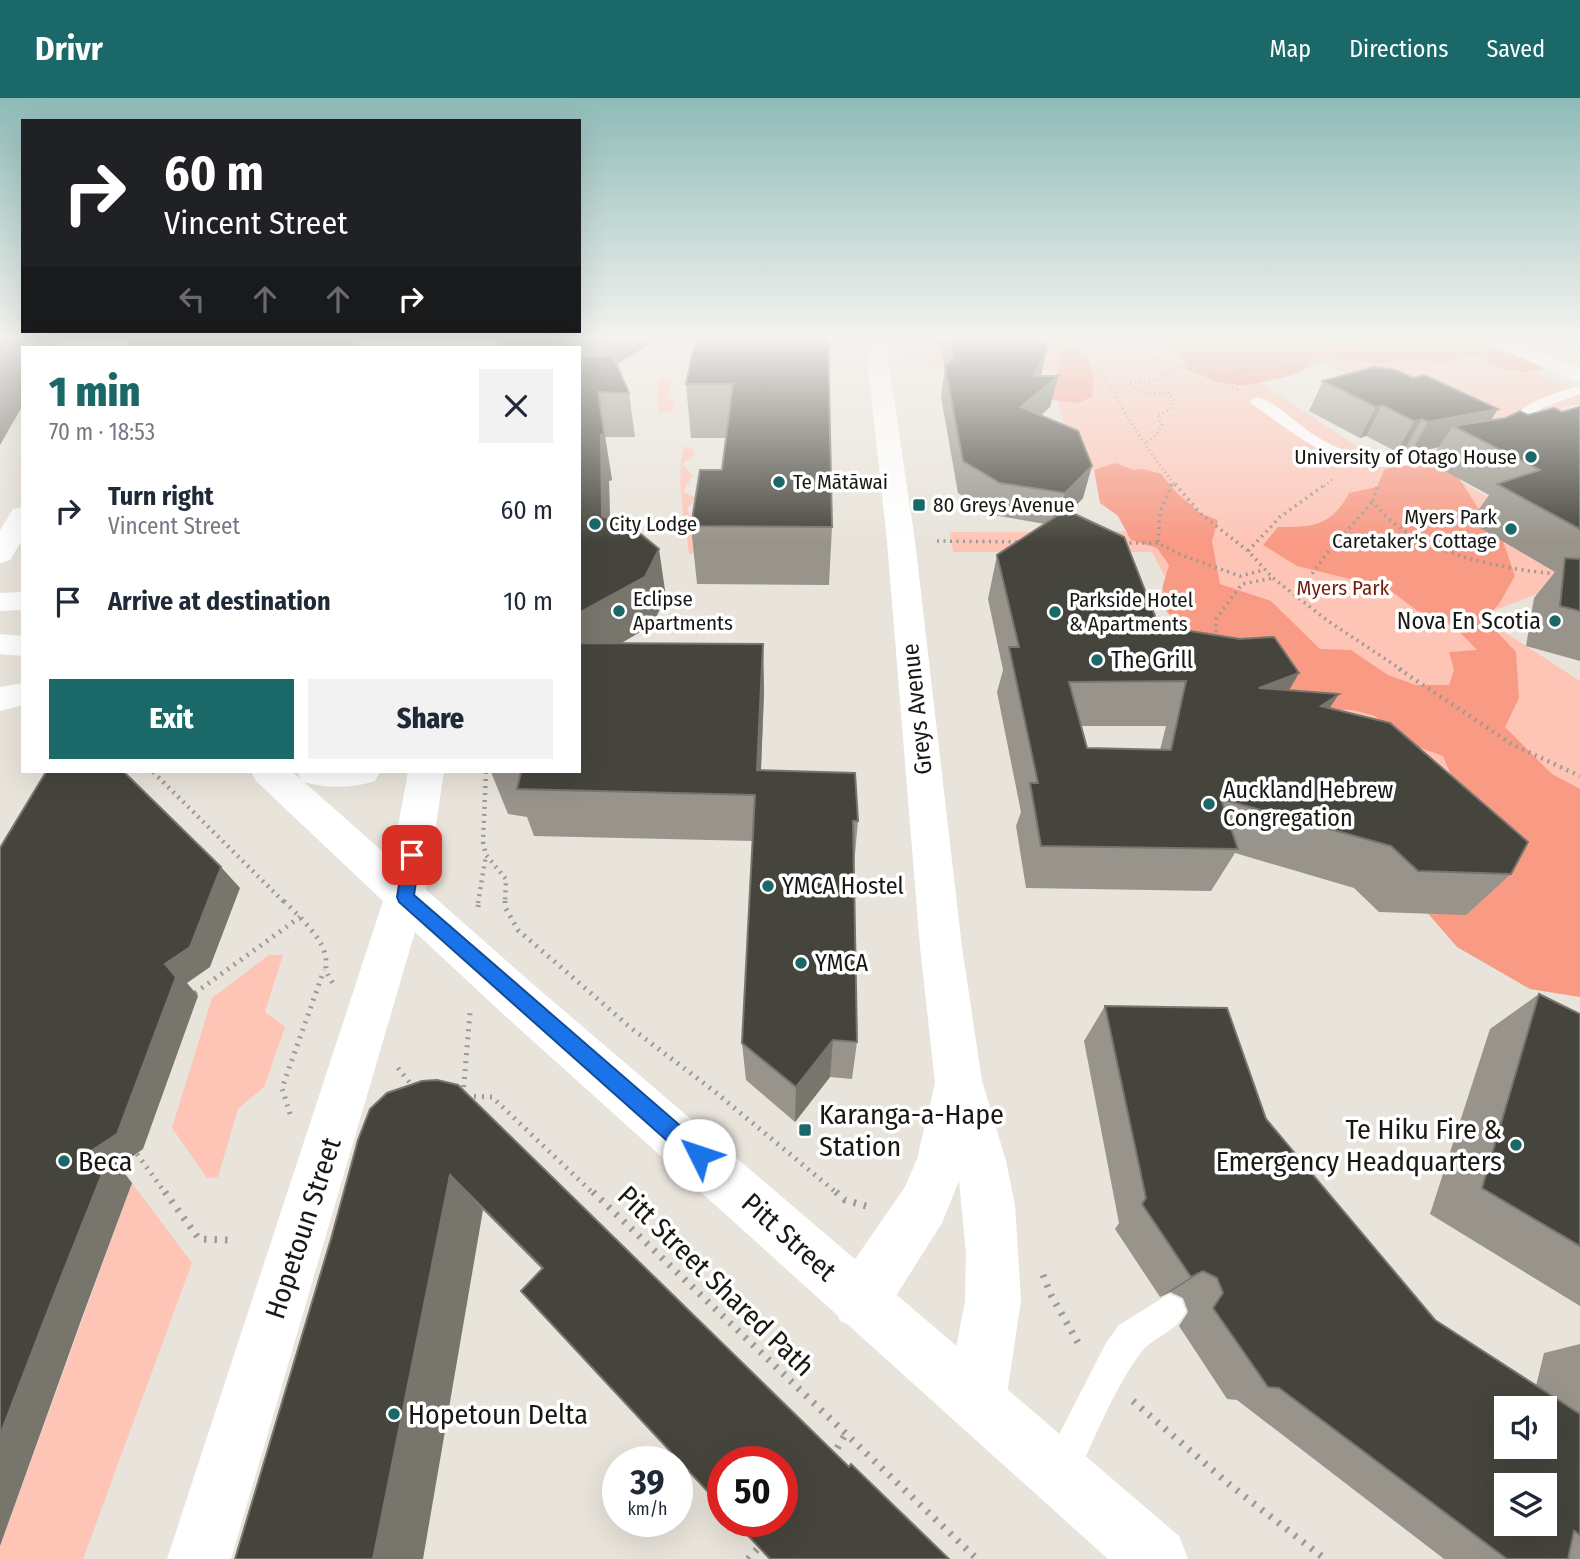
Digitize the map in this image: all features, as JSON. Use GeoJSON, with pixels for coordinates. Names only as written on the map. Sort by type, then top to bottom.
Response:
{"type":"FeatureCollection","features":[{"type":"Feature","properties":{"kind":"main road","name":"Greys Avenue"},"geometry":{"type":"LineString","coordinates":[[884,406],[901,541],[941,947],[958,1081],[981,1161],[993,1253],[993,1301],[976,1401]]}},
{"type":"Feature","properties":{"kind":"main road"},"geometry":{"type":"LineString","coordinates":[[0,554],[21,518]]}},
{"type":"Feature","properties":{"kind":"main road"},"geometry":{"type":"LineString","coordinates":[[0,602],[21,601]]}},
{"type":"Feature","properties":{"kind":"main road"},"geometry":{"type":"LineString","coordinates":[[0,644],[21,646]]}},
{"type":"Feature","properties":{"kind":"main road"},"geometry":{"type":"LineString","coordinates":[[0,699],[21,694]]}},
{"type":"Feature","properties":{"kind":"main road","name":"Pitt Street"},"geometry":{"type":"LineString","coordinates":[[270,773],[405,897],[860,1301],[1156,1559]]}},
{"type":"Feature","properties":{"kind":"main road","name":"Hopetoun Street"},"geometry":{"type":"LineString","coordinates":[[200,1559],[405,897],[426,773]]}},
{"type":"Feature","properties":{"kind":"main road","name":"Greys Avenue"},"geometry":{"type":"LineString","coordinates":[[860,1301],[924,1205],[942,1159],[958,1081]]}},
{"type":"Feature","properties":{"kind":"lane"},"geometry":{"type":"LineString","coordinates":[[1264,406],[1325,446],[1360,461],[1395,462],[1481,447],[1496,440],[1533,406]]}},
{"type":"Feature","properties":{"kind":"lane"},"geometry":{"type":"LineString","coordinates":[[1058,1475],[1130,1337],[1169,1311]]}},
{"type":"Feature","properties":{"kind":"path"},"geometry":{"type":"LineString","coordinates":[[1121,406],[1173,482],[1201,514],[1248,551],[1273,578],[1328,621],[1513,745],[1580,776]]}},
{"type":"Feature","properties":{"kind":"path"},"geometry":{"type":"LineString","coordinates":[[1147,442],[1163,425],[1157,415],[1170,410],[1172,406]]}},
{"type":"Feature","properties":{"kind":"path"},"geometry":{"type":"LineString","coordinates":[[1248,551],[1280,517],[1360,461],[1373,470],[1379,479],[1373,501],[1326,553],[1297,595]]}},
{"type":"Feature","properties":{"kind":"path"},"geometry":{"type":"LineString","coordinates":[[1158,543],[1160,512],[1173,482]]}},
{"type":"Feature","properties":{"kind":"path"},"geometry":{"type":"LineString","coordinates":[[1373,501],[1388,521],[1431,542],[1510,568],[1538,574],[1565,575]]}},
{"type":"Feature","properties":{"kind":"path"},"geometry":{"type":"LineString","coordinates":[[901,541],[1023,542]]}},
{"type":"Feature","properties":{"kind":"path"},"geometry":{"type":"LineString","coordinates":[[1119,543],[1158,543],[1181,555],[1240,576],[1264,570]]}},
{"type":"Feature","properties":{"kind":"path"},"geometry":{"type":"LineString","coordinates":[[1216,642],[1216,619],[1242,584],[1273,578]]}},
{"type":"Feature","properties":{"kind":"path"},"geometry":{"type":"LineString","coordinates":[[154,773],[300,917],[324,950],[324,970],[282,1088]]}},
{"type":"Feature","properties":{"kind":"path"},"geometry":{"type":"LineString","coordinates":[[482,868],[485,855],[483,842],[486,773]]}},
{"type":"Feature","properties":{"kind":"path"},"geometry":{"type":"LineString","coordinates":[[485,855],[506,879],[505,907],[518,930],[538,948],[631,1028],[713,1091],[845,1200],[864,1206],[878,1203]]}},
{"type":"Feature","properties":{"kind":"path"},"geometry":{"type":"LineString","coordinates":[[195,993],[300,917]]}},
{"type":"Feature","properties":{"kind":"path"},"geometry":{"type":"LineString","coordinates":[[324,970],[334,984]]}},
{"type":"Feature","properties":{"kind":"path"},"geometry":{"type":"LineString","coordinates":[[463,1096],[465,1069]]}},
{"type":"Feature","properties":{"kind":"path"},"geometry":{"type":"LineString","coordinates":[[413,1087],[419,1094]]}},
{"type":"Feature","properties":{"kind":"path","name":"Pitt Street Shared Path"},"geometry":{"type":"LineString","coordinates":[[454,1098],[492,1097],[977,1559]]}},
{"type":"Feature","properties":{"kind":"path"},"geometry":{"type":"LineString","coordinates":[[137,1154],[199,1239],[228,1240]]}},
{"type":"Feature","properties":{"kind":"path"},"geometry":{"type":"LineString","coordinates":[[827,1464],[846,1433]]}},
{"type":"Feature","properties":{"kind":"path"},"geometry":{"type":"LineString","coordinates":[[748,1559],[766,1540]]}},
{"type":"Feature","properties":{"kind":"green space"},"geometry":{"type":"Polygon","coordinates":[[[658,406],[674,406],[672,413],[658,412],[658,406]]]}},
{"type":"Feature","properties":{"kind":"green space","name":"Myers Park"},"geometry":{"type":"Polygon","coordinates":[[[1059,406],[1296,406],[1358,447],[1371,452],[1399,454],[1428,449],[1469,435],[1411,406],[1569,406],[1546,413],[1449,475],[1568,542],[1544,565],[1571,581],[1480,616],[1580,681],[1580,914],[1213,671],[1152,552],[953,552],[950,532],[1141,531],[1068,437],[1059,406]]]}},
{"type":"Feature","properties":{"kind":"green space"},"geometry":{"type":"Polygon","coordinates":[[[684,446],[692,449],[695,454],[682,464],[693,476],[684,489],[685,493],[696,498],[687,509],[693,520],[695,553],[689,554],[680,472],[684,446]]]}},
{"type":"Feature","properties":{"kind":"green space"},"geometry":{"type":"Polygon","coordinates":[[[269,955],[283,955],[265,1012],[285,1027],[264,1087],[238,1109],[218,1177],[207,1178],[172,1128],[212,998],[269,955]]]}},
{"type":"Feature","properties":{"kind":"green space"},"geometry":{"type":"Polygon","coordinates":[[[132,1183],[192,1263],[83,1559],[0,1559],[0,1546],[132,1183]]]}},
{"type":"Feature","properties":{"kind":"shaded area"},"geometry":{"type":"Polygon","coordinates":[[[1411,457],[1448,461],[1478,508],[1502,538],[1515,576],[1499,604],[1485,619],[1516,652],[1519,698],[1505,727],[1552,774],[1580,789],[1580,997],[1530,989],[1457,947],[1412,895],[1463,804],[1443,756],[1410,744],[1375,716],[1353,710],[1310,709],[1203,652],[1161,605],[1169,565],[1157,548],[1131,540],[1118,516],[1100,503],[1094,470],[1115,463],[1134,470],[1143,469],[1161,474],[1177,493],[1200,513],[1218,520],[1212,541],[1220,584],[1271,601],[1320,649],[1351,650],[1388,675],[1416,685],[1449,685],[1454,670],[1449,652],[1477,650],[1453,625],[1416,610],[1387,588],[1297,566],[1263,545],[1278,527],[1311,525],[1328,519],[1349,493],[1377,487],[1384,470],[1411,457]]]}},
{"type":"Feature","properties":{"kind":"building"},"geometry":{"type":"Polygon","coordinates":[[[581,406],[600,406],[604,434],[601,435],[602,516],[632,527],[659,549],[645,577],[581,612],[581,406]]]}},
{"type":"Feature","properties":{"kind":"building"},"geometry":{"type":"Polygon","coordinates":[[[730,406],[829,406],[832,527],[691,526],[700,470],[722,470],[730,406]]]}},
{"type":"Feature","properties":{"kind":"building"},"geometry":{"type":"Polygon","coordinates":[[[953,406],[1022,406],[1078,431],[1092,466],[1065,493],[1000,483],[963,461],[953,406]]]}},
{"type":"Feature","properties":{"kind":"building"},"geometry":{"type":"Polygon","coordinates":[[[1384,406],[1492,406],[1498,409],[1428,422],[1422,419],[1414,421],[1384,406]]]}},
{"type":"Feature","properties":{"kind":"building","name":"University of Otago House"},"geometry":{"type":"Polygon","coordinates":[[[1580,407],[1580,529],[1497,484],[1540,470],[1453,426],[1506,418],[1520,411],[1528,415],[1554,408],[1562,412],[1580,407]]]}},
{"type":"Feature","properties":{"kind":"building"},"geometry":{"type":"Polygon","coordinates":[[[1066,510],[1124,537],[1159,626],[1240,639],[1274,637],[1299,673],[1259,688],[1339,694],[1321,706],[1390,723],[1528,842],[1511,874],[1418,871],[1391,846],[1221,799],[1238,849],[1041,846],[1030,783],[1038,783],[1009,647],[1019,647],[997,555],[1066,510]],[[1186,681],[1069,682],[1087,748],[1171,750],[1186,681]]]}},
{"type":"Feature","properties":{"kind":"building"},"geometry":{"type":"Polygon","coordinates":[[[1565,558],[1580,559],[1580,611],[1560,606],[1565,558]]]}},
{"type":"Feature","properties":{"kind":"building","name":"YMCA"},"geometry":{"type":"Polygon","coordinates":[[[581,643],[763,644],[757,770],[855,773],[858,821],[853,821],[857,1042],[833,1040],[796,1087],[742,1043],[755,795],[517,789],[521,773],[581,773],[581,643]]]}},
{"type":"Feature","properties":{"kind":"building","name":"Beca"},"geometry":{"type":"Polygon","coordinates":[[[45,773],[125,773],[221,867],[190,947],[165,964],[176,977],[117,1134],[91,1151],[104,1169],[0,1435],[0,848],[45,773]]]}},
{"type":"Feature","properties":{"kind":"building"},"geometry":{"type":"Polygon","coordinates":[[[1539,994],[1580,1014],[1580,1246],[1482,1188],[1539,994]]]}},
{"type":"Feature","properties":{"kind":"building"},"geometry":{"type":"Polygon","coordinates":[[[1105,1006],[1227,1008],[1266,1119],[1435,1320],[1552,1396],[1494,1396],[1494,1459],[1557,1459],[1557,1399],[1580,1414],[1580,1535],[1574,1531],[1568,1559],[1507,1559],[1279,1388],[1268,1387],[1213,1308],[1223,1293],[1217,1278],[1203,1271],[1191,1277],[1142,1204],[1146,1198],[1105,1006]]]}},
{"type":"Feature","properties":{"kind":"building"},"geometry":{"type":"Polygon","coordinates":[[[437,1080],[458,1085],[849,1467],[851,1464],[949,1559],[770,1559],[749,1537],[798,1537],[798,1446],[707,1446],[707,1491],[693,1476],[693,1446],[665,1446],[521,1291],[543,1268],[450,1175],[373,1559],[235,1559],[358,1140],[370,1109],[387,1093],[422,1081],[437,1080]]]}},
{"type":"Feature","properties":{"kind":"place","name":"University of Otago House"},"geometry":{"type":"Point","coordinates":[1531,457]}},
{"type":"Feature","properties":{"kind":"place","name":"Te Mātāwai"},"geometry":{"type":"Point","coordinates":[779,482]}},
{"type":"Feature","properties":{"kind":"place","name":"80 Greys Avenue"},"geometry":{"type":"Point","coordinates":[919,505]}},
{"type":"Feature","properties":{"kind":"place","name":"City Lodge"},"geometry":{"type":"Point","coordinates":[595,524]}},
{"type":"Feature","properties":{"kind":"place","name":"Myers Park Caretaker's Cottage"},"geometry":{"type":"Point","coordinates":[1511,529]}},
{"type":"Feature","properties":{"kind":"place","name":"Eclipse Apartments"},"geometry":{"type":"Point","coordinates":[619,611]}},
{"type":"Feature","properties":{"kind":"place","name":"Parkside Hotel & Apartments"},"geometry":{"type":"Point","coordinates":[1055,612]}},
{"type":"Feature","properties":{"kind":"place","name":"Nova En Scotia"},"geometry":{"type":"Point","coordinates":[1555,621]}},
{"type":"Feature","properties":{"kind":"place","name":"The Grill"},"geometry":{"type":"Point","coordinates":[1097,660]}},
{"type":"Feature","properties":{"kind":"place","name":"Auckland Hebrew Congregation"},"geometry":{"type":"Point","coordinates":[1209,804]}},
{"type":"Feature","properties":{"kind":"place","name":"YMCA Hostel"},"geometry":{"type":"Point","coordinates":[768,886]}},
{"type":"Feature","properties":{"kind":"place","name":"YMCA"},"geometry":{"type":"Point","coordinates":[801,963]}},
{"type":"Feature","properties":{"kind":"place","name":"Karanga-a-Hape Station"},"geometry":{"type":"Point","coordinates":[805,1130]}},
{"type":"Feature","properties":{"kind":"place","name":"Te Hiku Fire & Emergency Headquarters"},"geometry":{"type":"Point","coordinates":[1516,1145]}},
{"type":"Feature","properties":{"kind":"place","name":"Beca"},"geometry":{"type":"Point","coordinates":[64,1161]}},
{"type":"Feature","properties":{"kind":"place","name":"Hopetoun Delta"},"geometry":{"type":"Point","coordinates":[394,1414]}},
{"type":"Feature","properties":{"kind":"route"},"geometry":{"type":"LineString","coordinates":[[412,855],[405,897],[699,1155]]}}]}
